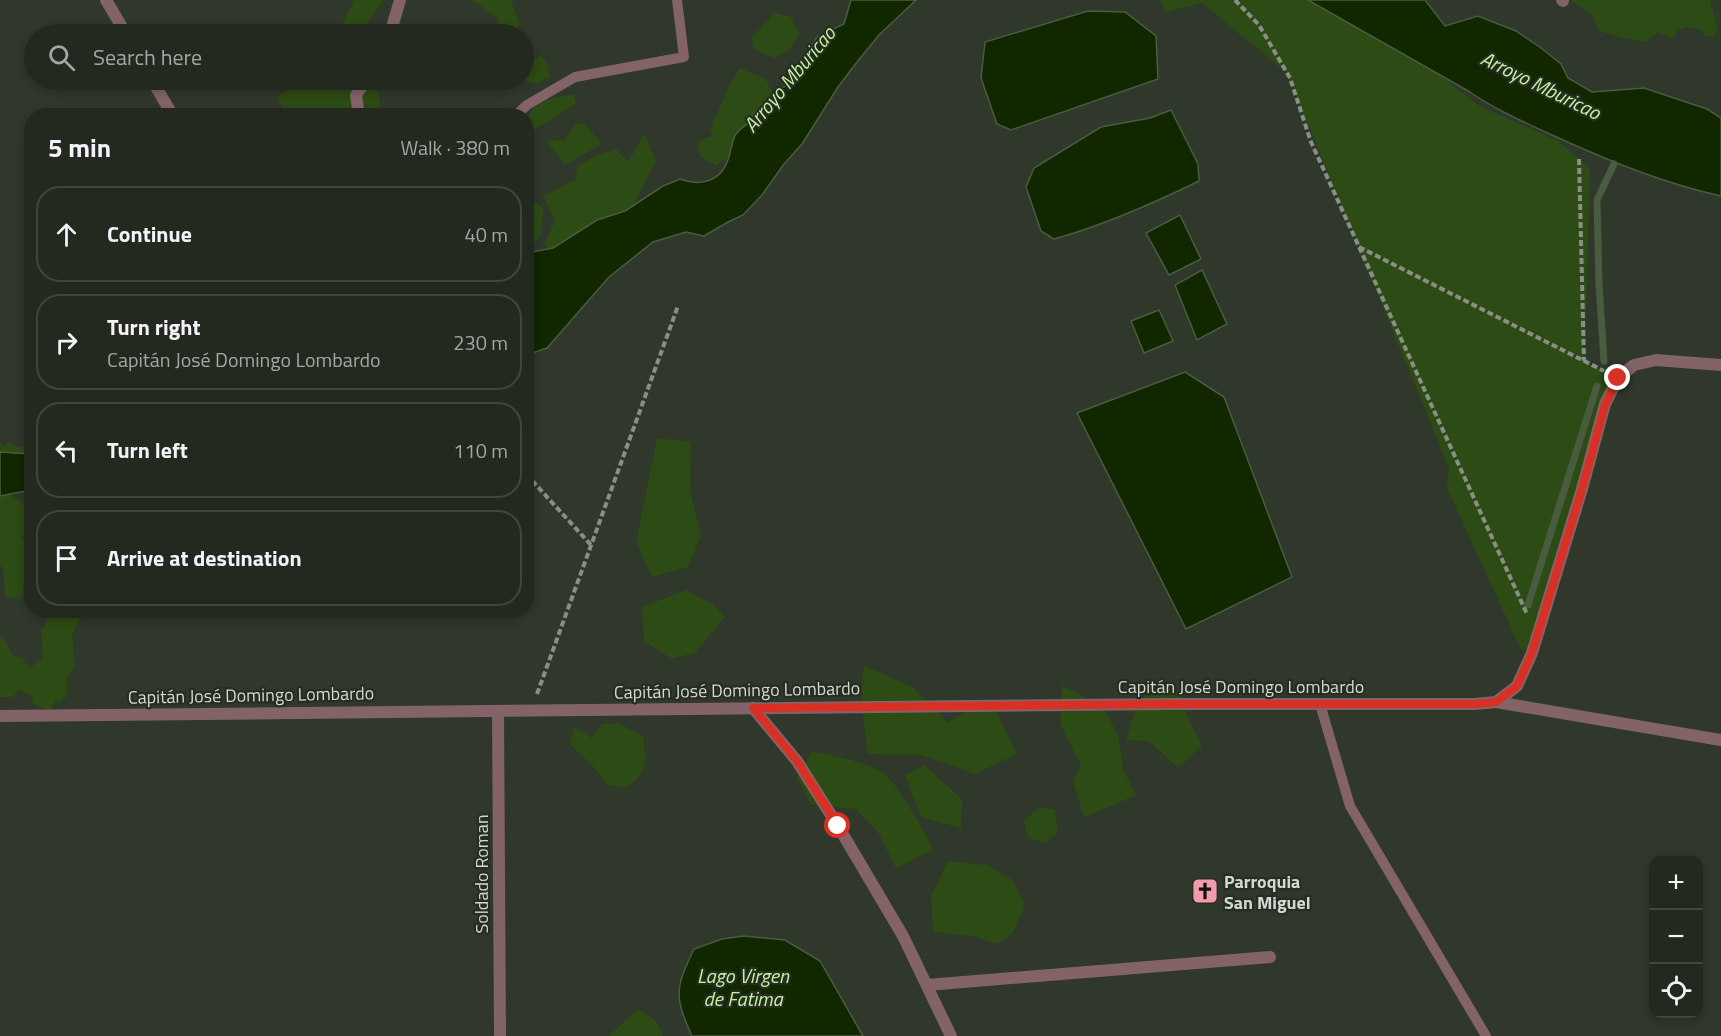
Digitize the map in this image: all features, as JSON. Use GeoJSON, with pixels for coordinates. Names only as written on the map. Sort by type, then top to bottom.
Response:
{"type":"FeatureCollection","features":[{"type":"Feature","properties":{"kind":"street"},"geometry":{"type":"LineString","coordinates":[[106,0],[120,24]]}},
{"type":"Feature","properties":{"kind":"street"},"geometry":{"type":"LineString","coordinates":[[393,24],[400,0]]}},
{"type":"Feature","properties":{"kind":"street"},"geometry":{"type":"LineString","coordinates":[[158,90],[168,108]]}},
{"type":"Feature","properties":{"kind":"street"},"geometry":{"type":"LineString","coordinates":[[358,108],[356,95],[359,90]]}},
{"type":"Feature","properties":{"kind":"street"},"geometry":{"type":"LineString","coordinates":[[1496,702],[1517,686],[1532,653],[1605,405],[1618,378],[1634,365],[1656,360],[1721,365]]}},
{"type":"Feature","properties":{"kind":"street","name":"Capitán José Domingo Lombardo"},"geometry":{"type":"LineString","coordinates":[[0,716],[1171,704],[1475,704],[1496,702],[1721,740]]}},
{"type":"Feature","properties":{"kind":"street"},"geometry":{"type":"LineString","coordinates":[[753,708],[797,761],[838,826],[903,936],[951,1036]]}},
{"type":"Feature","properties":{"kind":"street","name":"Soldado Roman"},"geometry":{"type":"LineString","coordinates":[[498,711],[500,1036]]}},
{"type":"Feature","properties":{"kind":"street"},"geometry":{"type":"LineString","coordinates":[[927,985],[1270,957]]}},
{"type":"Feature","properties":{"kind":"lane"},"geometry":{"type":"LineString","coordinates":[[524,108],[575,77],[684,57],[677,0]]}},
{"type":"Feature","properties":{"kind":"lane"},"geometry":{"type":"LineString","coordinates":[[1320,704],[1350,806],[1486,1036]]}},
{"type":"Feature","properties":{"kind":"path"},"geometry":{"type":"LineString","coordinates":[[1235,0],[1259,25],[1290,78],[1311,142],[1537,637]]}},
{"type":"Feature","properties":{"kind":"path"},"geometry":{"type":"LineString","coordinates":[[1579,159],[1584,361]]}},
{"type":"Feature","properties":{"kind":"path"},"geometry":{"type":"LineString","coordinates":[[1359,247],[1618,378]]}},
{"type":"Feature","properties":{"kind":"path"},"geometry":{"type":"LineString","coordinates":[[531,711],[678,306]]}},
{"type":"Feature","properties":{"kind":"path"},"geometry":{"type":"LineString","coordinates":[[534,483],[591,545]]}},
{"type":"Feature","properties":{"kind":"shaded area"},"geometry":{"type":"Polygon","coordinates":[[[354,0],[384,0],[366,24],[343,24],[354,0]]]}},
{"type":"Feature","properties":{"kind":"shaded area"},"geometry":{"type":"Polygon","coordinates":[[[469,0],[511,0],[520,24],[499,24],[498,18],[469,0]]]}},
{"type":"Feature","properties":{"kind":"shaded area"},"geometry":{"type":"Polygon","coordinates":[[[1160,0],[1328,0],[1395,41],[1481,107],[1558,141],[1590,168],[1585,361],[1618,378],[1532,653],[1521,650],[1447,488],[1449,468],[1287,73],[1202,3],[1165,12],[1160,0]]]}},
{"type":"Feature","properties":{"kind":"shaded area"},"geometry":{"type":"Polygon","coordinates":[[[1570,0],[1710,0],[1718,29],[1713,37],[1704,36],[1702,30],[1689,27],[1677,30],[1675,37],[1670,38],[1658,32],[1646,42],[1623,38],[1598,31],[1592,15],[1570,0]]]}},
{"type":"Feature","properties":{"kind":"shaded area"},"geometry":{"type":"Polygon","coordinates":[[[775,13],[791,17],[799,34],[789,50],[775,58],[754,48],[751,38],[775,13]]]}},
{"type":"Feature","properties":{"kind":"shaded area"},"geometry":{"type":"Polygon","coordinates":[[[541,56],[547,64],[550,78],[538,84],[534,83],[534,58],[541,56]]]}},
{"type":"Feature","properties":{"kind":"shaded area"},"geometry":{"type":"Polygon","coordinates":[[[740,68],[766,79],[774,96],[776,113],[756,138],[716,165],[700,157],[697,143],[713,136],[710,129],[731,82],[740,68]]]}},
{"type":"Feature","properties":{"kind":"shaded area"},"geometry":{"type":"Polygon","coordinates":[[[288,90],[378,90],[381,107],[282,108],[278,97],[288,90]]]}},
{"type":"Feature","properties":{"kind":"shaded area"},"geometry":{"type":"Polygon","coordinates":[[[574,94],[576,104],[534,130],[534,108],[546,100],[574,94]]]}},
{"type":"Feature","properties":{"kind":"shaded area"},"geometry":{"type":"Polygon","coordinates":[[[576,123],[585,124],[602,144],[565,165],[546,141],[565,140],[576,123]]]}},
{"type":"Feature","properties":{"kind":"shaded area"},"geometry":{"type":"Polygon","coordinates":[[[645,133],[656,161],[628,216],[555,261],[545,244],[555,220],[543,196],[576,179],[577,166],[598,155],[616,149],[628,162],[645,133]]]}},
{"type":"Feature","properties":{"kind":"shaded area"},"geometry":{"type":"Polygon","coordinates":[[[534,201],[543,207],[542,232],[534,244],[534,201]]]}},
{"type":"Feature","properties":{"kind":"shaded area"},"geometry":{"type":"Polygon","coordinates":[[[657,438],[691,442],[690,489],[701,536],[688,567],[652,577],[636,542],[657,438]]]}},
{"type":"Feature","properties":{"kind":"shaded area"},"geometry":{"type":"Polygon","coordinates":[[[9,441],[16,447],[24,446],[24,473],[0,482],[0,443],[4,447],[9,441]]]}},
{"type":"Feature","properties":{"kind":"shaded area"},"geometry":{"type":"Polygon","coordinates":[[[7,493],[24,504],[24,537],[20,539],[24,541],[24,583],[19,598],[5,597],[3,567],[0,566],[0,495],[7,493]]]}},
{"type":"Feature","properties":{"kind":"shaded area"},"geometry":{"type":"Polygon","coordinates":[[[686,590],[713,604],[725,617],[695,653],[672,659],[644,641],[642,607],[686,590]]]}},
{"type":"Feature","properties":{"kind":"shaded area"},"geometry":{"type":"Polygon","coordinates":[[[45,618],[80,618],[72,634],[75,666],[67,677],[67,696],[58,704],[56,699],[50,711],[33,704],[32,696],[20,690],[12,697],[0,697],[0,637],[5,640],[13,656],[22,657],[29,668],[43,659],[41,628],[45,627],[45,618]]]}},
{"type":"Feature","properties":{"kind":"shaded area"},"geometry":{"type":"Polygon","coordinates":[[[864,666],[911,686],[948,722],[990,698],[1017,754],[975,774],[921,755],[868,754],[862,699],[864,666]]]}},
{"type":"Feature","properties":{"kind":"shaded area"},"geometry":{"type":"Polygon","coordinates":[[[1062,685],[1104,708],[1119,738],[1123,770],[1136,795],[1084,818],[1073,782],[1081,765],[1060,723],[1062,685]]]}},
{"type":"Feature","properties":{"kind":"shaded area"},"geometry":{"type":"Polygon","coordinates":[[[1150,688],[1179,693],[1187,716],[1202,746],[1178,768],[1150,742],[1126,739],[1135,712],[1150,688]]]}},
{"type":"Feature","properties":{"kind":"shaded area"},"geometry":{"type":"Polygon","coordinates":[[[618,723],[643,736],[644,745],[645,759],[642,772],[633,783],[625,788],[607,785],[592,765],[570,745],[574,727],[592,738],[602,724],[618,723]]]}},
{"type":"Feature","properties":{"kind":"shaded area"},"geometry":{"type":"Polygon","coordinates":[[[811,751],[863,764],[886,775],[909,806],[933,850],[896,868],[878,832],[856,809],[811,805],[797,778],[811,751]]]}},
{"type":"Feature","properties":{"kind":"shaded area"},"geometry":{"type":"Polygon","coordinates":[[[924,765],[962,799],[961,828],[921,817],[905,775],[924,765]]]}},
{"type":"Feature","properties":{"kind":"shaded area"},"geometry":{"type":"Polygon","coordinates":[[[1039,808],[1055,809],[1058,832],[1046,843],[1028,838],[1024,821],[1039,808]]]}},
{"type":"Feature","properties":{"kind":"shaded area"},"geometry":{"type":"Polygon","coordinates":[[[948,861],[987,865],[1013,880],[1025,905],[1013,933],[997,944],[973,936],[933,932],[931,896],[948,861]]]}},
{"type":"Feature","properties":{"kind":"shaded area"},"geometry":{"type":"Polygon","coordinates":[[[639,1009],[657,1022],[663,1036],[608,1036],[639,1009]]]}},
{"type":"Feature","properties":{"kind":"water"},"geometry":{"type":"Polygon","coordinates":[[[851,0],[916,0],[879,35],[857,62],[838,87],[802,144],[784,164],[762,195],[743,215],[704,236],[686,232],[653,242],[609,277],[547,348],[534,353],[534,252],[553,248],[597,220],[625,211],[663,186],[680,179],[703,182],[716,177],[726,165],[736,134],[749,123],[754,112],[768,106],[794,75],[818,36],[844,24],[851,0]]]}},
{"type":"Feature","properties":{"kind":"water","name":"Arroyo Mburicao"},"geometry":{"type":"Polygon","coordinates":[[[1308,0],[1425,0],[1445,26],[1478,16],[1516,31],[1561,64],[1568,78],[1592,92],[1644,88],[1707,109],[1721,118],[1721,196],[1635,170],[1521,120],[1308,0]]]}},
{"type":"Feature","properties":{"kind":"water"},"geometry":{"type":"Polygon","coordinates":[[[1088,11],[1125,12],[1156,36],[1158,79],[1011,130],[997,124],[981,78],[985,42],[1088,11]]]}},
{"type":"Feature","properties":{"kind":"water"},"geometry":{"type":"Polygon","coordinates":[[[1171,110],[1198,164],[1199,181],[1092,227],[1054,239],[1041,231],[1026,187],[1034,168],[1101,127],[1150,118],[1171,110]]]}},
{"type":"Feature","properties":{"kind":"water"},"geometry":{"type":"Polygon","coordinates":[[[1180,215],[1201,259],[1169,275],[1146,233],[1180,215]]]}},
{"type":"Feature","properties":{"kind":"water"},"geometry":{"type":"Polygon","coordinates":[[[1202,270],[1227,324],[1197,340],[1175,285],[1202,270]]]}},
{"type":"Feature","properties":{"kind":"water"},"geometry":{"type":"Polygon","coordinates":[[[1159,310],[1173,341],[1144,353],[1131,321],[1159,310]]]}},
{"type":"Feature","properties":{"kind":"water"},"geometry":{"type":"Polygon","coordinates":[[[1185,372],[1224,397],[1292,577],[1186,629],[1077,413],[1185,372]]]}},
{"type":"Feature","properties":{"kind":"water"},"geometry":{"type":"Polygon","coordinates":[[[0,452],[24,454],[24,491],[0,496],[0,452]]]}},
{"type":"Feature","properties":{"kind":"water","name":"Lago Virgen de Fatima"},"geometry":{"type":"Polygon","coordinates":[[[744,936],[785,940],[820,961],[863,1036],[692,1036],[682,1011],[679,992],[683,974],[694,949],[722,939],[744,936]]]}},
{"type":"Feature","properties":{"kind":"waterway"},"geometry":{"type":"LineString","coordinates":[[1604,361],[1597,200],[1614,164]]}},
{"type":"Feature","properties":{"kind":"waterway"},"geometry":{"type":"LineString","coordinates":[[1528,605],[1597,386]]}},
{"type":"Feature","properties":{"kind":"place","name":"Parroquia San Miguel"},"geometry":{"type":"Point","coordinates":[1205,891]}},
{"type":"Feature","properties":{"kind":"route"},"geometry":{"type":"LineString","coordinates":[[838,826],[797,761],[753,708],[1475,704],[1496,702],[1517,686],[1532,653],[1605,405],[1618,378]]}}]}
